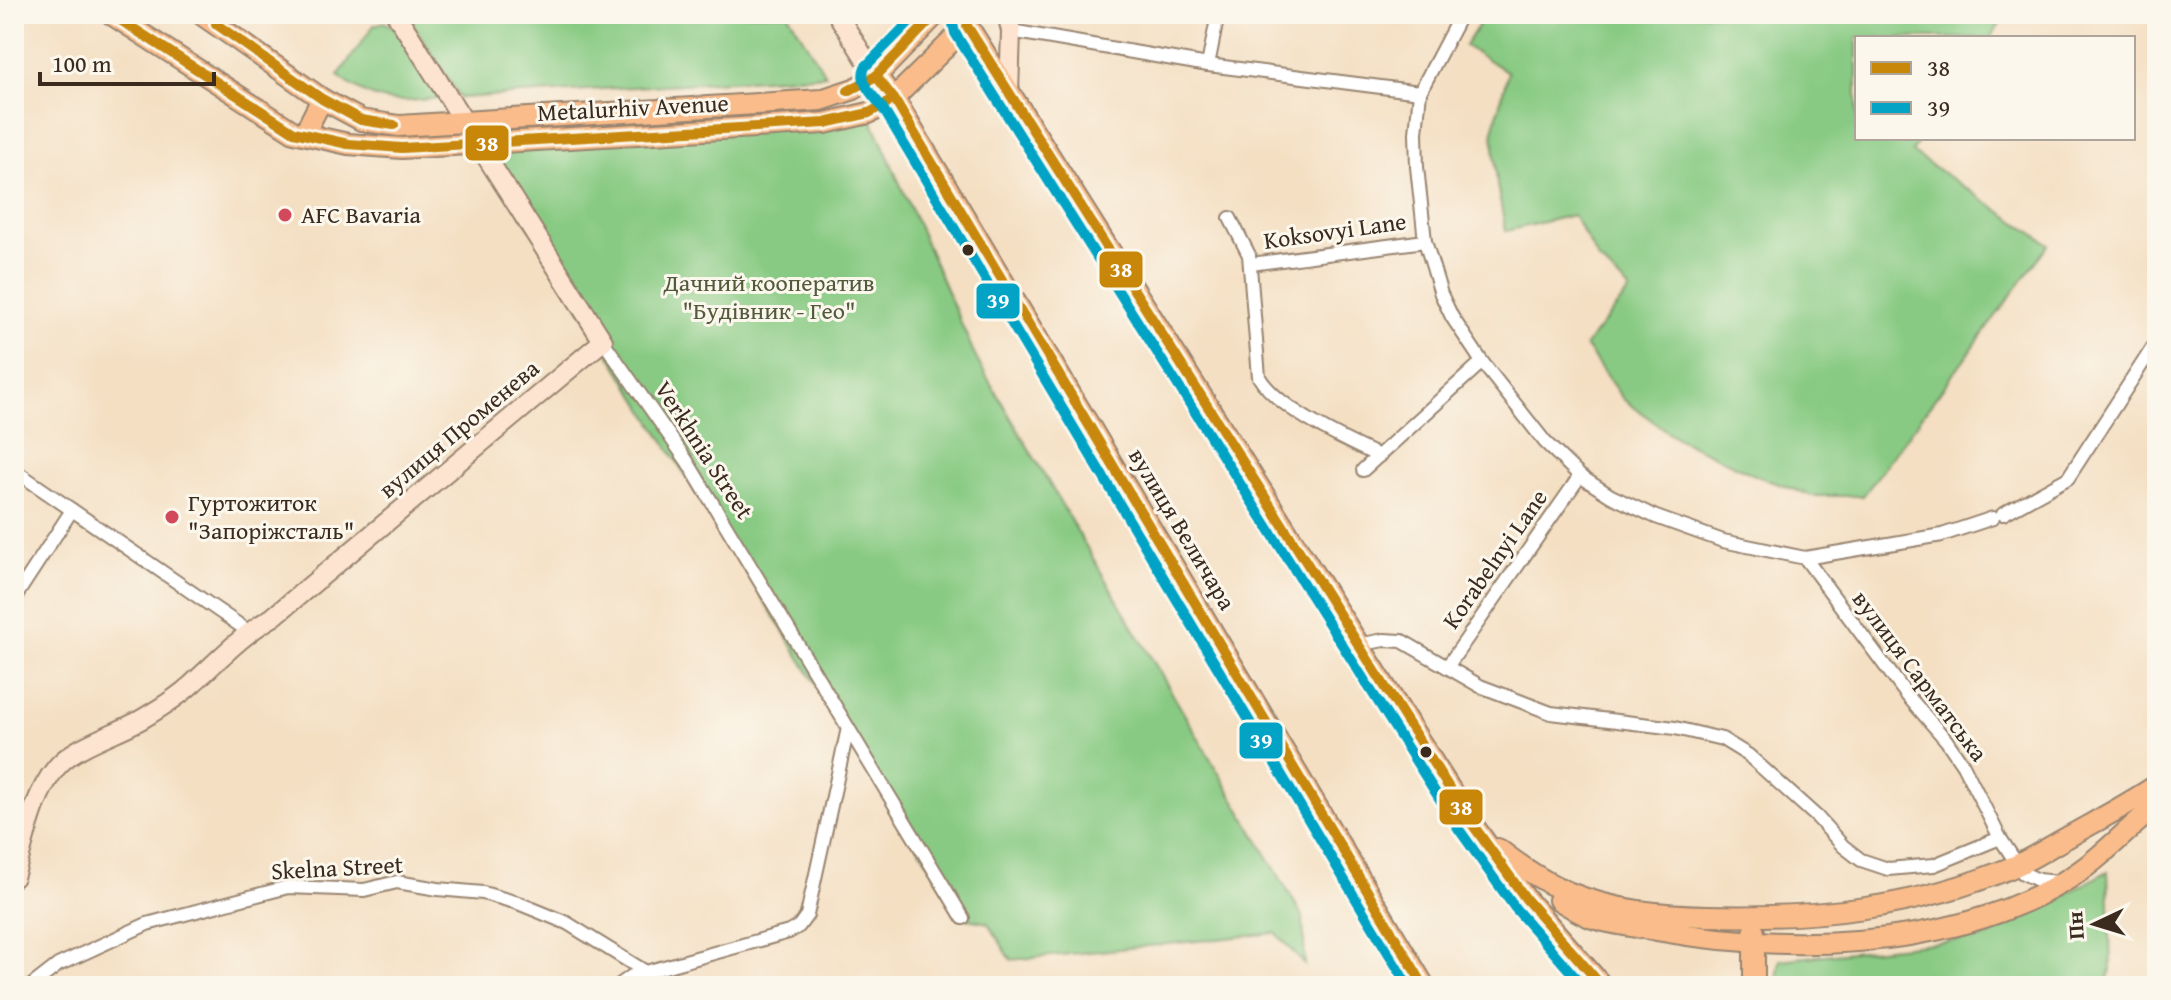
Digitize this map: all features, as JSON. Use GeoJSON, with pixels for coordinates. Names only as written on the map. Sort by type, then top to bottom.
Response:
{"type":"FeatureCollection","features":[{"type":"Feature","properties":{"kind":"main road","name":"Metalurhiv Avenue"},"geometry":{"type":"LineString","coordinates":[[111,14],[294,132],[348,144],[402,148],[825,123],[869,113],[894,99],[967,18]]}},
{"type":"Feature","properties":{"kind":"main road","name":"Metalurhiv Avenue"},"geometry":{"type":"LineString","coordinates":[[201,14],[322,99],[361,120],[399,126],[821,100],[854,89],[876,76],[936,14]]}},
{"type":"Feature","properties":{"kind":"main road"},"geometry":{"type":"LineString","coordinates":[[967,18],[1009,93],[1470,821],[1526,899],[1602,986]]}},
{"type":"Feature","properties":{"kind":"main road","name":"вулиця Величара"},"geometry":{"type":"LineString","coordinates":[[876,76],[894,99],[1424,986]]}},
{"type":"Feature","properties":{"kind":"main road"},"geometry":{"type":"LineString","coordinates":[[304,134],[322,99]]}},
{"type":"Feature","properties":{"kind":"main road"},"geometry":{"type":"LineString","coordinates":[[1507,856],[1543,880],[1570,893],[1626,909],[1663,915],[1761,918],[1834,914],[1897,903],[1966,884],[2017,865],[2157,785]]}},
{"type":"Feature","properties":{"kind":"main road"},"geometry":{"type":"LineString","coordinates":[[1470,821],[1541,891],[1594,919],[1699,938],[1781,943],[1908,935],[1956,926],[2003,911],[2063,883],[2157,805]]}},
{"type":"Feature","properties":{"kind":"main road"},"geometry":{"type":"LineString","coordinates":[[1754,986],[1753,942],[1761,918]]}},
{"type":"Feature","properties":{"kind":"street","name":"Verkhnia Street"},"geometry":{"type":"LineString","coordinates":[[396,14],[603,341],[687,461],[963,918]]}},
{"type":"Feature","properties":{"kind":"street"},"geometry":{"type":"LineString","coordinates":[[837,14],[876,76]]}},
{"type":"Feature","properties":{"kind":"street"},"geometry":{"type":"LineString","coordinates":[[1208,65],[1218,14]]}},
{"type":"Feature","properties":{"kind":"street"},"geometry":{"type":"LineString","coordinates":[[1461,14],[1420,92],[1416,133],[1425,241],[1441,294],[1452,317],[1482,362],[1545,442],[1580,476],[1611,496],[1656,517],[1723,541],[1805,558],[1942,535],[1998,516],[2068,478],[2157,341]]}},
{"type":"Feature","properties":{"kind":"street"},"geometry":{"type":"LineString","coordinates":[[1009,93],[1009,22],[1208,65],[1420,92]]}},
{"type":"Feature","properties":{"kind":"street"},"geometry":{"type":"LineString","coordinates":[[1230,218],[1243,240],[1251,264],[1259,377],[1267,391],[1343,439],[1379,456]]}},
{"type":"Feature","properties":{"kind":"street","name":"Koksovyi Lane"},"geometry":{"type":"LineString","coordinates":[[1251,264],[1425,241]]}},
{"type":"Feature","properties":{"kind":"street","name":"вулиця Променева"},"geometry":{"type":"LineString","coordinates":[[14,877],[33,815],[46,782],[58,764],[79,750],[145,718],[191,686],[248,631],[273,617],[603,341]]}},
{"type":"Feature","properties":{"kind":"street"},"geometry":{"type":"LineString","coordinates":[[1363,470],[1482,362]]}},
{"type":"Feature","properties":{"kind":"street"},"geometry":{"type":"LineString","coordinates":[[14,470],[248,631]]}},
{"type":"Feature","properties":{"kind":"street","name":"Korabelnyi Lane"},"geometry":{"type":"LineString","coordinates":[[1447,667],[1580,476]]}},
{"type":"Feature","properties":{"kind":"street"},"geometry":{"type":"LineString","coordinates":[[14,599],[72,510]]}},
{"type":"Feature","properties":{"kind":"street","name":"вулиця Сарматська"},"geometry":{"type":"LineString","coordinates":[[1805,558],[1906,694],[1946,740],[1963,765],[2017,865]]}},
{"type":"Feature","properties":{"kind":"street"},"geometry":{"type":"LineString","coordinates":[[1358,645],[1384,640],[1402,641],[1493,691],[1551,713],[1675,728],[1722,739],[1748,755],[1817,817],[1843,846],[1861,860],[1888,869],[1934,865],[2000,838]]}},
{"type":"Feature","properties":{"kind":"street"},"geometry":{"type":"LineString","coordinates":[[618,986],[632,976],[778,936],[803,922],[848,728]]}},
{"type":"Feature","properties":{"kind":"street"},"geometry":{"type":"LineString","coordinates":[[2017,865],[2028,876],[2063,883]]}},
{"type":"Feature","properties":{"kind":"street","name":"Skelna Street"},"geometry":{"type":"LineString","coordinates":[[31,986],[58,965],[147,924],[288,887],[364,890],[397,882],[483,893],[518,903],[567,923],[646,972]]}},
{"type":"Feature","properties":{"kind":"green space"},"geometry":{"type":"Polygon","coordinates":[[[407,14],[788,14],[826,75],[460,98],[407,14]]]}},
{"type":"Feature","properties":{"kind":"green space"},"geometry":{"type":"Polygon","coordinates":[[[1486,14],[2007,14],[1991,36],[1855,36],[1855,140],[1920,140],[1912,152],[2049,244],[1863,496],[1812,496],[1757,476],[1676,438],[1623,399],[1585,346],[1630,290],[1599,260],[1573,215],[1506,231],[1497,185],[1493,131],[1508,72],[1465,46],[1486,14]]]}},
{"type":"Feature","properties":{"kind":"green space"},"geometry":{"type":"Polygon","coordinates":[[[384,22],[394,27],[440,98],[386,100],[364,92],[338,76],[374,25],[384,22]]]}},
{"type":"Feature","properties":{"kind":"green space","name":"Дачний кооператив \"Будівник - Гео\""},"geometry":{"type":"Polygon","coordinates":[[[869,113],[977,360],[1303,917],[1305,965],[1276,933],[1011,960],[988,923],[963,918],[477,143],[869,113]]]}},
{"type":"Feature","properties":{"kind":"green space"},"geometry":{"type":"Polygon","coordinates":[[[2108,871],[2111,970],[2106,986],[1776,986],[1780,960],[1988,937],[2108,871]]]}},
{"type":"Feature","properties":{"kind":"transit line","name":"38"},"geometry":{"type":"LineString","coordinates":[[111,14],[294,132],[348,144],[402,148],[825,123],[869,113],[894,99]]}},
{"type":"Feature","properties":{"kind":"transit line","name":"39"},"geometry":{"type":"LineString","coordinates":[[917,14],[865,67],[865,84],[882,107],[1408,986]]}},
{"type":"Feature","properties":{"kind":"transit line","name":"38"},"geometry":{"type":"LineString","coordinates":[[848,91],[876,76],[936,14]]}},
{"type":"Feature","properties":{"kind":"transit line","name":"39"},"geometry":{"type":"LineString","coordinates":[[958,14],[953,24],[955,33],[1458,828],[1515,908],[1583,986]]}},
{"type":"Feature","properties":{"kind":"transit line","name":"38"},"geometry":{"type":"LineString","coordinates":[[216,24],[322,99],[361,120],[394,125]]}},
{"type":"Feature","properties":{"kind":"transit line","name":"38"},"geometry":{"type":"LineString","coordinates":[[967,26],[1470,821],[1526,899],[1602,986]]}},
{"type":"Feature","properties":{"kind":"transit line","name":"38"},"geometry":{"type":"LineString","coordinates":[[876,76],[894,99],[1424,986]]}},
{"type":"Feature","properties":{"kind":"place","name":"AFC Bavaria"},"geometry":{"type":"Point","coordinates":[285,215]}},
{"type":"Feature","properties":{"kind":"place","name":"Гуртожиток \"Запоріжсталь\""},"geometry":{"type":"Point","coordinates":[172,517]}}]}
